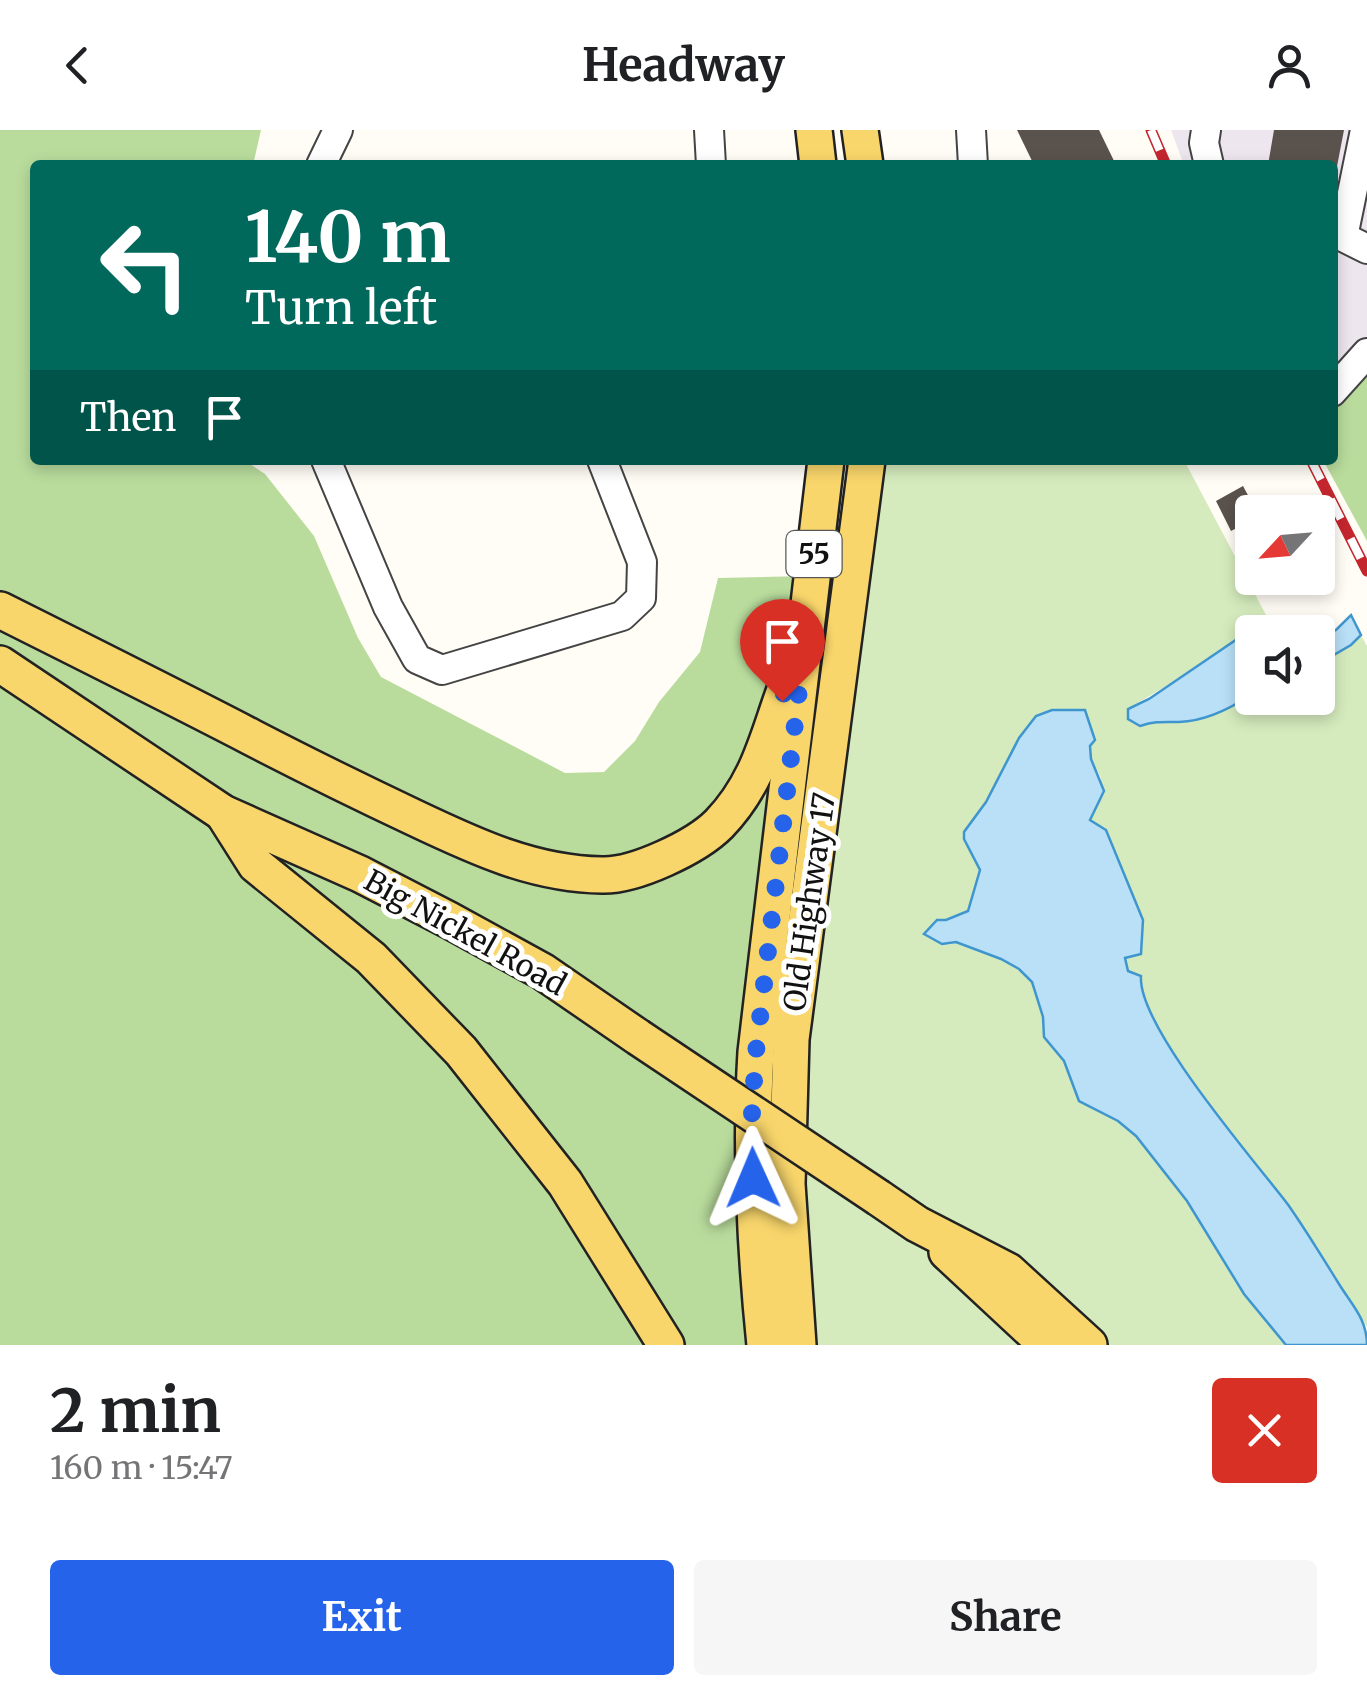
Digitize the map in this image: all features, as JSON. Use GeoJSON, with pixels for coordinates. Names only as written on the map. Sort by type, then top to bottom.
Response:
{"type":"FeatureCollection","features":[{"type":"Feature","properties":{"kind":"main road"},"geometry":{"type":"LineString","coordinates":[[814,130],[817,160]]}},
{"type":"Feature","properties":{"kind":"main road"},"geometry":{"type":"LineString","coordinates":[[860,130],[863,160]]}},
{"type":"Feature","properties":{"kind":"main road","name":"Old Highway 17"},"geometry":{"type":"LineString","coordinates":[[765,1345],[755,1234],[753,1097],[767,947],[825,465]]}},
{"type":"Feature","properties":{"kind":"main road","name":"Old Highway 17"},"geometry":{"type":"LineString","coordinates":[[798,1345],[787,1184],[792,1039],[866,465]]}},
{"type":"Feature","properties":{"kind":"main road"},"geometry":{"type":"LineString","coordinates":[[0,610],[372,800],[499,856],[535,867],[607,876],[655,862],[690,846],[717,825],[746,790],[766,753],[788,676],[804,648]]}},
{"type":"Feature","properties":{"kind":"main road","name":"Big Nickel Road"},"geometry":{"type":"LineString","coordinates":[[0,664],[223,813],[360,874],[542,971],[917,1224]]}},
{"type":"Feature","properties":{"kind":"main road"},"geometry":{"type":"LineString","coordinates":[[223,813],[256,864],[370,958],[461,1051],[564,1183],[666,1345]]}},
{"type":"Feature","properties":{"kind":"main road"},"geometry":{"type":"LineString","coordinates":[[917,1224],[1047,1345]]}},
{"type":"Feature","properties":{"kind":"main road"},"geometry":{"type":"LineString","coordinates":[[917,1224],[1008,1271],[1089,1345]]}},
{"type":"Feature","properties":{"kind":"street"},"geometry":{"type":"LineString","coordinates":[[330,160],[338,130]]}},
{"type":"Feature","properties":{"kind":"street"},"geometry":{"type":"LineString","coordinates":[[708,130],[711,160]]}},
{"type":"Feature","properties":{"kind":"street"},"geometry":{"type":"LineString","coordinates":[[972,130],[973,160]]}},
{"type":"Feature","properties":{"kind":"street"},"geometry":{"type":"LineString","coordinates":[[1206,130],[1207,160]]}},
{"type":"Feature","properties":{"kind":"street"},"geometry":{"type":"LineString","coordinates":[[1348,241],[1365,130]]}},
{"type":"Feature","properties":{"kind":"street"},"geometry":{"type":"LineString","coordinates":[[1338,385],[1367,353]]}},
{"type":"Feature","properties":{"kind":"street"},"geometry":{"type":"LineString","coordinates":[[328,465],[398,624],[417,658],[442,670],[622,616],[641,598],[642,562],[604,465]]}},
{"type":"Feature","properties":{"kind":"shaded area"},"geometry":{"type":"Polygon","coordinates":[[[1171,130],[1367,130],[1367,350],[1338,383],[1338,160],[1182,160],[1171,130]]]}},
{"type":"Feature","properties":{"kind":"green space"},"geometry":{"type":"Polygon","coordinates":[[[0,130],[261,130],[254,160],[30,160],[30,465],[252,465],[265,474],[314,536],[358,638],[381,677],[565,773],[604,772],[635,741],[659,702],[700,652],[718,578],[809,576],[765,948],[763,1345],[0,1345],[0,130]]]}},
{"type":"Feature","properties":{"kind":"green space"},"geometry":{"type":"Polygon","coordinates":[[[1367,350],[1367,541],[1326,465],[1338,465],[1338,383],[1367,350]]]}},
{"type":"Feature","properties":{"kind":"green space"},"geometry":{"type":"Polygon","coordinates":[[[868,465],[1187,465],[1235,556],[1235,595],[1255,595],[1266,615],[1235,615],[1235,641],[1128,709],[1140,726],[1208,717],[1235,704],[1235,715],[1335,715],[1335,654],[1361,635],[1367,646],[1367,1327],[1317,1246],[1176,1059],[1147,1011],[1125,958],[1141,954],[1130,898],[1112,854],[1090,820],[1101,778],[1091,759],[1090,746],[1037,716],[1019,738],[986,802],[964,832],[980,870],[968,912],[937,920],[948,945],[956,942],[1001,959],[1032,982],[1043,1017],[1044,1037],[1064,1061],[1079,1101],[1118,1121],[1136,1136],[1187,1201],[1256,1310],[1286,1345],[800,1345],[790,1182],[868,465]]]}},
{"type":"Feature","properties":{"kind":"water"},"geometry":{"type":"Polygon","coordinates":[[[1351,615],[1361,635],[1335,654],[1336,630],[1351,615]]]}},
{"type":"Feature","properties":{"kind":"water"},"geometry":{"type":"Polygon","coordinates":[[[1235,640],[1235,704],[1208,717],[1179,722],[1140,726],[1128,719],[1128,709],[1235,640]]]}},
{"type":"Feature","properties":{"kind":"water"},"geometry":{"type":"Polygon","coordinates":[[[1052,710],[1085,710],[1095,740],[1090,746],[1091,759],[1104,791],[1090,820],[1106,830],[1143,920],[1141,954],[1125,958],[1128,971],[1141,976],[1145,998],[1177,1059],[1289,1206],[1354,1306],[1362,1320],[1367,1345],[1286,1345],[1244,1294],[1187,1201],[1136,1136],[1118,1121],[1079,1101],[1064,1061],[1044,1037],[1043,1017],[1032,982],[1001,959],[956,942],[942,944],[924,934],[937,920],[968,911],[980,870],[964,832],[986,802],[1019,738],[1036,716],[1052,710]]]}},
{"type":"Feature","properties":{"kind":"building"},"geometry":{"type":"Polygon","coordinates":[[[1017,130],[1099,130],[1114,160],[1032,160],[1017,130]]]}},
{"type":"Feature","properties":{"kind":"building"},"geometry":{"type":"Polygon","coordinates":[[[1274,130],[1344,130],[1338,161],[1269,160],[1274,130]]]}},
{"type":"Feature","properties":{"kind":"building"},"geometry":{"type":"Polygon","coordinates":[[[1243,486],[1248,495],[1235,495],[1235,529],[1231,531],[1216,501],[1243,486]]]}},
{"type":"Feature","properties":{"kind":"railway"},"geometry":{"type":"LineString","coordinates":[[1151,130],[1164,160]]}},
{"type":"Feature","properties":{"kind":"railway"},"geometry":{"type":"LineString","coordinates":[[1314,465],[1367,571]]}},
{"type":"Feature","properties":{"kind":"route"},"geometry":{"type":"LineString","coordinates":[[753,1178],[756,1052],[804,648],[788,676],[782,701]]}}]}
